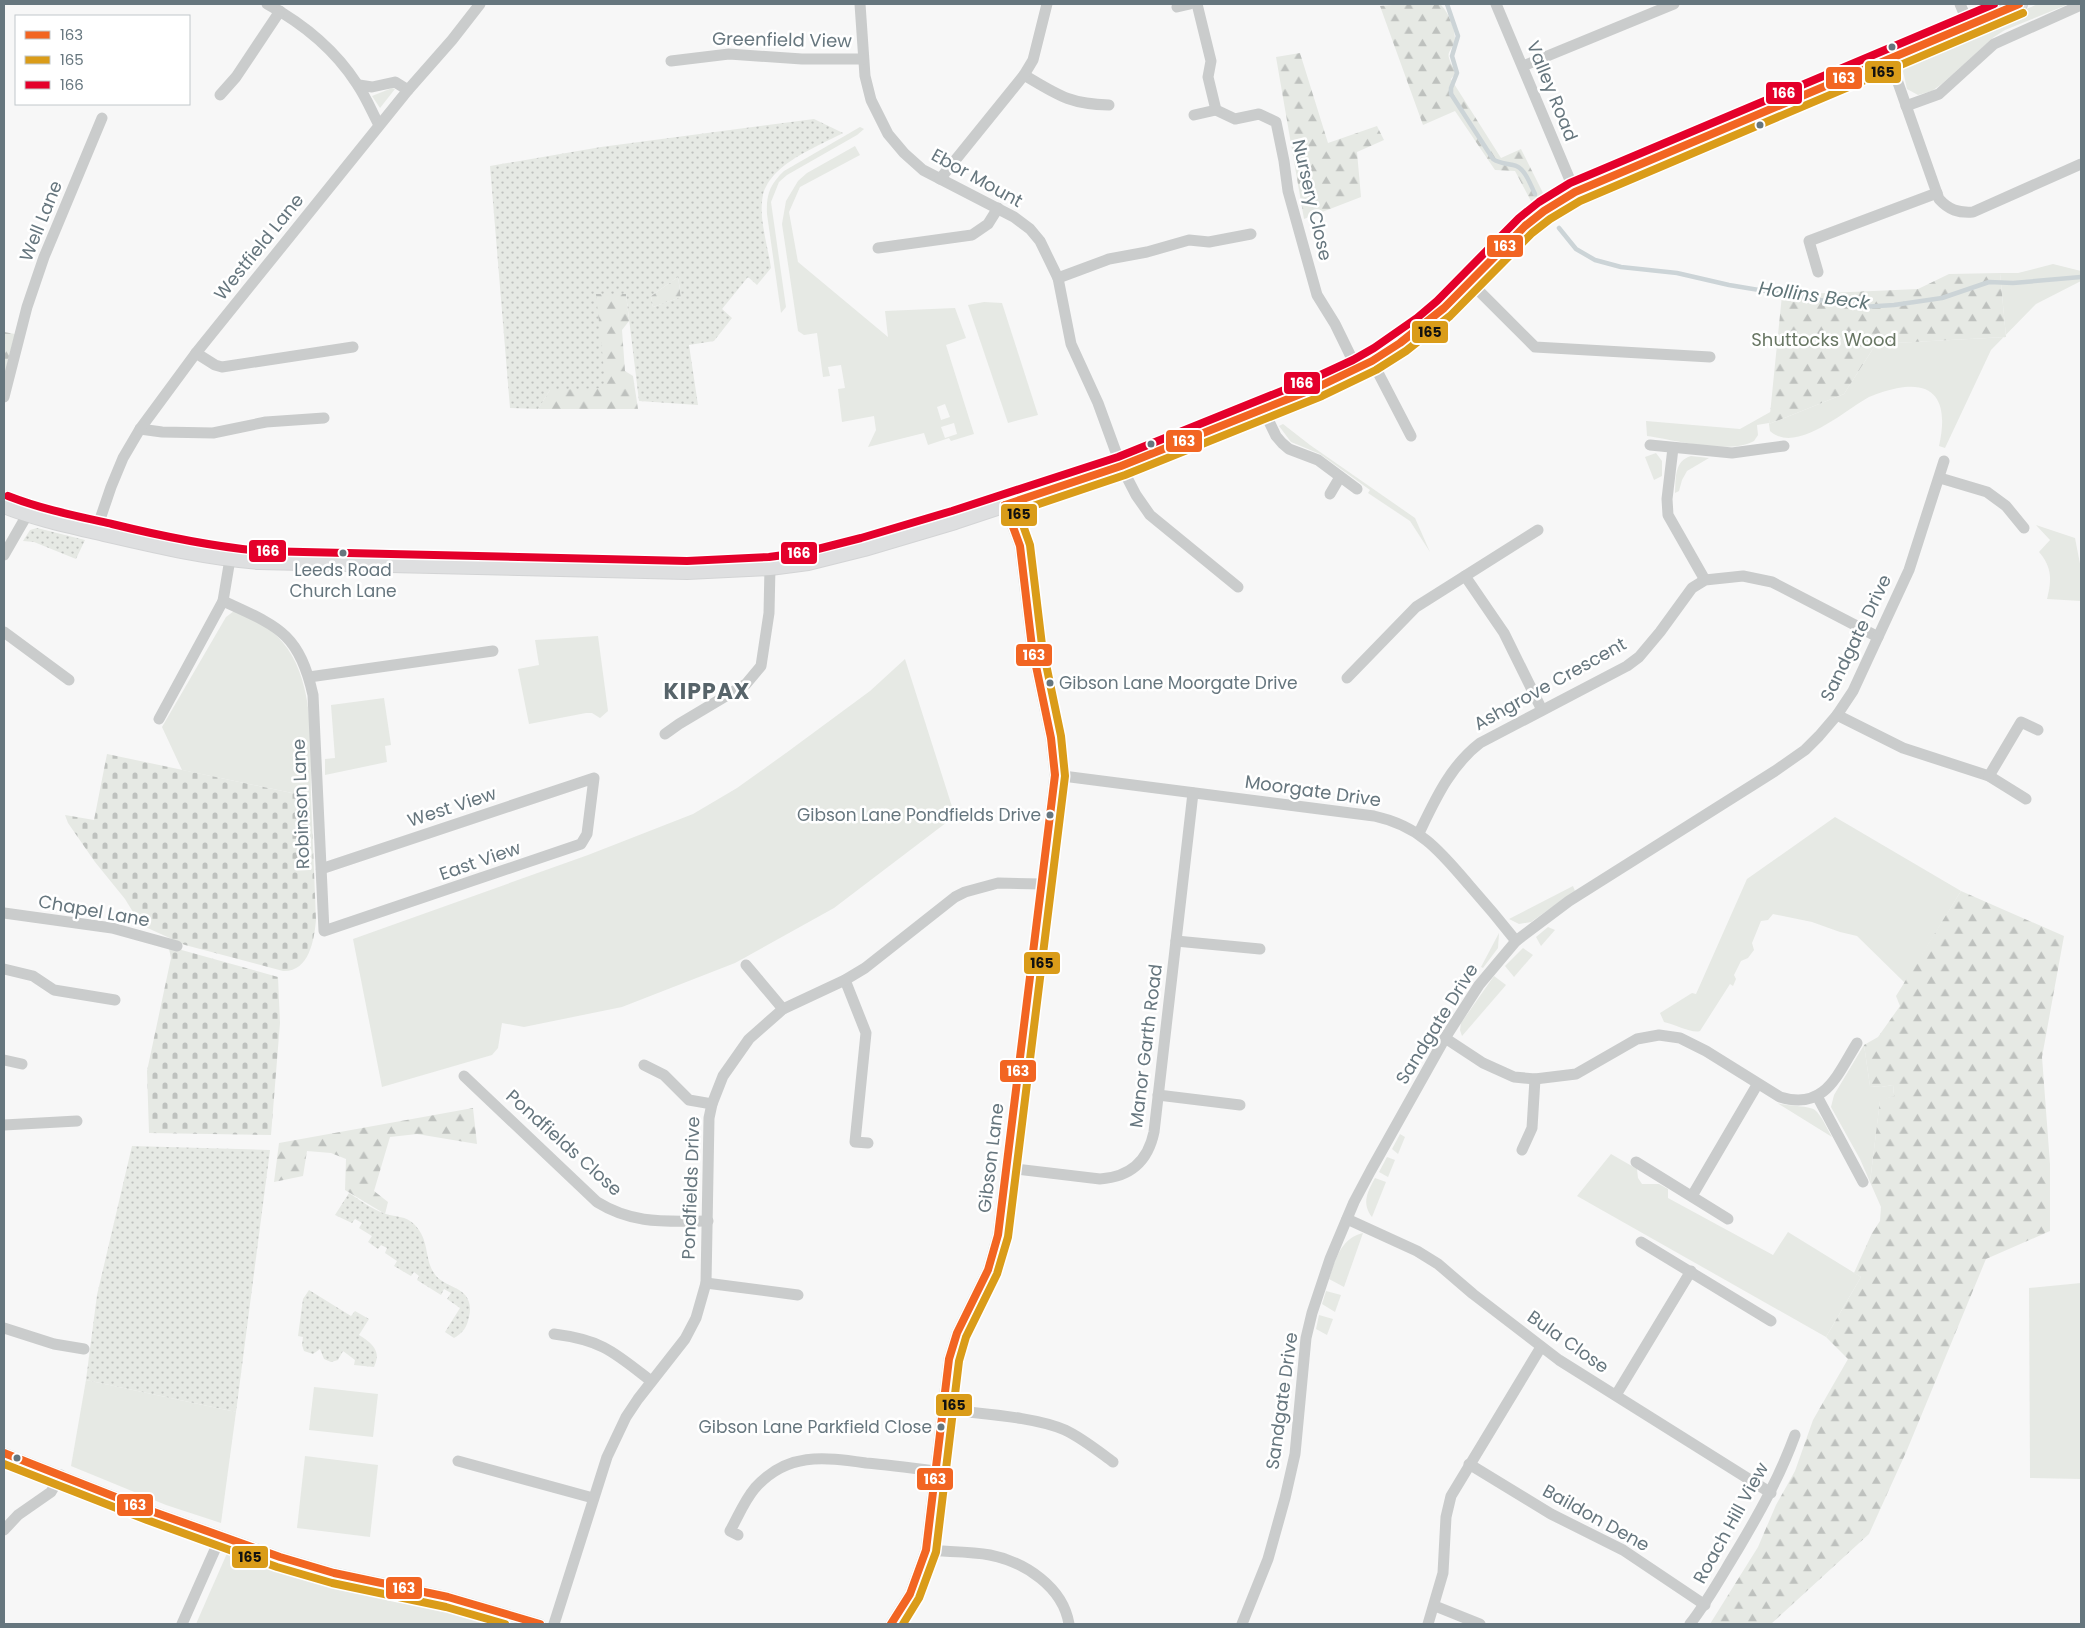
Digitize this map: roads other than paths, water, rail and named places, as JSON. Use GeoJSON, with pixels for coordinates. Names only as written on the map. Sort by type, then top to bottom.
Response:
{"type":"FeatureCollection","features":[{"type":"Feature","properties":{"kind":"main road"},"geometry":{"type":"LineString","coordinates":[[4,505],[27,515],[168,548],[230,558],[303,563],[687,571],[808,562],[844,554],[1005,505],[1120,466],[1263,409],[1372,362],[1423,326],[1526,226],[1544,211],[1575,192],[2019,4]]}},
{"type":"Feature","properties":{"kind":"street"},"geometry":{"type":"LineString","coordinates":[[267,4],[280,11],[318,40],[348,70],[359,85],[379,125]]}},
{"type":"Feature","properties":{"kind":"street","name":"Westfield Lane"},"geometry":{"type":"LineString","coordinates":[[96,531],[123,458],[140,429],[196,353],[379,125],[452,40],[480,4]]}},
{"type":"Feature","properties":{"kind":"street","name":"Ebor Mount"},"geometry":{"type":"LineString","coordinates":[[860,4],[865,76],[871,100],[888,134],[913,162],[940,179],[998,208],[1030,229],[1040,241],[1058,278],[1071,344],[1094,395],[1120,466],[1142,506],[1150,515],[1238,587]]}},
{"type":"Feature","properties":{"kind":"street"},"geometry":{"type":"LineString","coordinates":[[940,179],[1024,76],[1033,60],[1047,4]]}},
{"type":"Feature","properties":{"kind":"street"},"geometry":{"type":"LineString","coordinates":[[1177,7],[1190,4]]}},
{"type":"Feature","properties":{"kind":"street"},"geometry":{"type":"LineString","coordinates":[[1194,115],[1216,110],[1208,76],[1211,61],[1197,4]]}},
{"type":"Feature","properties":{"kind":"street","name":"Valley Road"},"geometry":{"type":"LineString","coordinates":[[1496,4],[1575,192]]}},
{"type":"Feature","properties":{"kind":"street"},"geometry":{"type":"LineString","coordinates":[[1523,66],[1674,4]]}},
{"type":"Feature","properties":{"kind":"street"},"geometry":{"type":"LineString","coordinates":[[1960,4],[1969,25]]}},
{"type":"Feature","properties":{"kind":"street"},"geometry":{"type":"LineString","coordinates":[[1906,106],[1939,94],[1994,44],[2081,5]]}},
{"type":"Feature","properties":{"kind":"street"},"geometry":{"type":"LineString","coordinates":[[220,94],[236,77],[280,11]]}},
{"type":"Feature","properties":{"kind":"street","name":"Greenfield View"},"geometry":{"type":"LineString","coordinates":[[671,61],[729,54],[831,61],[863,59]]}},
{"type":"Feature","properties":{"kind":"street"},"geometry":{"type":"LineString","coordinates":[[1890,60],[1939,199],[1954,211],[1973,212],[2081,164]]}},
{"type":"Feature","properties":{"kind":"street"},"geometry":{"type":"LineString","coordinates":[[1024,76],[1058,96],[1075,103],[1109,105]]}},
{"type":"Feature","properties":{"kind":"street"},"geometry":{"type":"LineString","coordinates":[[359,85],[372,87],[395,82],[408,90]]}},
{"type":"Feature","properties":{"kind":"street","name":"Nursery Close"},"geometry":{"type":"LineString","coordinates":[[1216,110],[1234,119],[1259,114],[1276,122],[1288,191],[1317,295],[1335,324],[1357,369]]}},
{"type":"Feature","properties":{"kind":"street","name":"Well Lane"},"geometry":{"type":"LineString","coordinates":[[4,397],[27,307],[44,257],[102,118]]}},
{"type":"Feature","properties":{"kind":"street"},"geometry":{"type":"LineString","coordinates":[[1818,272],[1809,241],[1937,193]]}},
{"type":"Feature","properties":{"kind":"street"},"geometry":{"type":"LineString","coordinates":[[878,248],[972,235],[988,224],[998,208]]}},
{"type":"Feature","properties":{"kind":"street"},"geometry":{"type":"LineString","coordinates":[[1058,278],[1108,259],[1147,252],[1189,240],[1209,242],[1251,234]]}},
{"type":"Feature","properties":{"kind":"street"},"geometry":{"type":"LineString","coordinates":[[1470,282],[1536,348],[1710,357]]}},
{"type":"Feature","properties":{"kind":"street"},"geometry":{"type":"LineString","coordinates":[[196,353],[214,365],[222,367],[353,347]]}},
{"type":"Feature","properties":{"kind":"street"},"geometry":{"type":"LineString","coordinates":[[1372,362],[1411,436]]}},
{"type":"Feature","properties":{"kind":"street"},"geometry":{"type":"LineString","coordinates":[[1263,409],[1276,436],[1289,449],[1318,460],[1357,489]]}},
{"type":"Feature","properties":{"kind":"street"},"geometry":{"type":"LineString","coordinates":[[140,429],[162,432],[213,433],[266,422],[324,418]]}},
{"type":"Feature","properties":{"kind":"street"},"geometry":{"type":"LineString","coordinates":[[1650,445],[1732,453],[1784,446]]}},
{"type":"Feature","properties":{"kind":"street"},"geometry":{"type":"LineString","coordinates":[[1673,448],[1667,499],[1668,515],[1705,580],[1743,576],[1772,582],[1878,637]]}},
{"type":"Feature","properties":{"kind":"street","name":"Sandgate Drive"},"geometry":{"type":"LineString","coordinates":[[1242,1624],[1268,1559],[1287,1489],[1295,1454],[1303,1366],[1312,1313],[1330,1260],[1370,1170],[1445,1038],[1479,985],[1516,941],[1569,901],[1798,755],[1819,736],[1837,715],[1853,691],[1910,570],[1944,461]]}},
{"type":"Feature","properties":{"kind":"street"},"geometry":{"type":"LineString","coordinates":[[1330,494],[1340,477]]}},
{"type":"Feature","properties":{"kind":"street"},"geometry":{"type":"LineString","coordinates":[[1940,478],[1987,492],[2006,506],[2024,528]]}},
{"type":"Feature","properties":{"kind":"street","name":"Gibson Lane"},"geometry":{"type":"LineString","coordinates":[[891,1624],[910,1594],[922,1566],[926,1550],[946,1372],[952,1346],[981,1287],[994,1253],[998,1235],[1054,775],[1051,738],[1032,646],[1020,546],[1005,505]]}},
{"type":"Feature","properties":{"kind":"street"},"geometry":{"type":"LineString","coordinates":[[4,555],[27,515]]}},
{"type":"Feature","properties":{"kind":"street"},"geometry":{"type":"LineString","coordinates":[[1347,678],[1416,607],[1538,530]]}},
{"type":"Feature","properties":{"kind":"street"},"geometry":{"type":"LineString","coordinates":[[159,719],[223,601],[230,558]]}},
{"type":"Feature","properties":{"kind":"street"},"geometry":{"type":"LineString","coordinates":[[666,734],[679,724],[746,684],[761,666],[769,613],[770,566]]}},
{"type":"Feature","properties":{"kind":"street"},"geometry":{"type":"LineString","coordinates":[[1465,576],[1504,633],[1542,710]]}},
{"type":"Feature","properties":{"kind":"street","name":"Ashgrove Crescent"},"geometry":{"type":"LineString","coordinates":[[1419,833],[1437,795],[1465,755],[1480,743],[1616,672],[1639,657],[1692,588],[1705,580]]}},
{"type":"Feature","properties":{"kind":"street","name":"Robinson Lane"},"geometry":{"type":"LineString","coordinates":[[223,601],[272,624],[285,634],[295,648],[309,677],[314,695],[324,931]]}},
{"type":"Feature","properties":{"kind":"street"},"geometry":{"type":"LineString","coordinates":[[4,632],[69,680]]}},
{"type":"Feature","properties":{"kind":"street"},"geometry":{"type":"LineString","coordinates":[[309,677],[493,651]]}},
{"type":"Feature","properties":{"kind":"street"},"geometry":{"type":"LineString","coordinates":[[1837,715],[1903,748],[1989,776],[2026,799]]}},
{"type":"Feature","properties":{"kind":"street"},"geometry":{"type":"LineString","coordinates":[[1989,776],[2021,722],[2038,730]]}},
{"type":"Feature","properties":{"kind":"street","name":"Moorgate Drive"},"geometry":{"type":"LineString","coordinates":[[1054,775],[1374,816],[1397,822],[1419,833],[1445,857],[1516,941]]}},
{"type":"Feature","properties":{"kind":"street","name":"West View"},"geometry":{"type":"LineString","coordinates":[[321,868],[594,778]]}},
{"type":"Feature","properties":{"kind":"street","name":"East View"},"geometry":{"type":"LineString","coordinates":[[324,931],[581,844],[587,834],[594,778]]}},
{"type":"Feature","properties":{"kind":"street","name":"Manor Garth Road"},"geometry":{"type":"LineString","coordinates":[[1007,1168],[1100,1179],[1122,1175],[1140,1162],[1147,1153],[1153,1137],[1192,793]]}},
{"type":"Feature","properties":{"kind":"street","name":"Pondfields Drive"},"geometry":{"type":"LineString","coordinates":[[554,1624],[593,1498],[616,1437],[630,1411],[651,1381],[685,1340],[696,1318],[706,1283],[709,1118],[712,1104],[723,1076],[739,1050],[759,1028],[783,1009],[845,980],[865,968],[965,892],[998,883],[1042,884]]}},
{"type":"Feature","properties":{"kind":"street","name":"Chapel Lane"},"geometry":{"type":"LineString","coordinates":[[4,913],[112,928],[177,946]]}},
{"type":"Feature","properties":{"kind":"street"},"geometry":{"type":"LineString","coordinates":[[1176,941],[1260,949]]}},
{"type":"Feature","properties":{"kind":"street"},"geometry":{"type":"LineString","coordinates":[[746,965],[783,1009]]}},
{"type":"Feature","properties":{"kind":"street"},"geometry":{"type":"LineString","coordinates":[[4,970],[32,976],[54,990],[116,1000]]}},
{"type":"Feature","properties":{"kind":"street"},"geometry":{"type":"LineString","coordinates":[[845,980],[866,1033],[855,1142],[868,1143]]}},
{"type":"Feature","properties":{"kind":"street"},"geometry":{"type":"LineString","coordinates":[[1445,1038],[1483,1063],[1514,1077],[1535,1079],[1576,1074],[1636,1039],[1658,1035],[1680,1038],[1706,1051],[1757,1085],[1791,1101],[1803,1101],[1817,1096],[1833,1084],[1857,1043]]}},
{"type":"Feature","properties":{"kind":"street"},"geometry":{"type":"LineString","coordinates":[[4,1060],[22,1064]]}},
{"type":"Feature","properties":{"kind":"street"},"geometry":{"type":"LineString","coordinates":[[644,1064],[664,1075],[689,1100],[712,1104]]}},
{"type":"Feature","properties":{"kind":"street","name":"Pondfields Close"},"geometry":{"type":"LineString","coordinates":[[464,1076],[597,1202],[625,1216],[643,1220],[708,1221]]}},
{"type":"Feature","properties":{"kind":"street"},"geometry":{"type":"LineString","coordinates":[[1522,1150],[1532,1128],[1535,1079]]}},
{"type":"Feature","properties":{"kind":"street"},"geometry":{"type":"LineString","coordinates":[[1692,1196],[1757,1085]]}},
{"type":"Feature","properties":{"kind":"street"},"geometry":{"type":"LineString","coordinates":[[1158,1095],[1240,1105]]}},
{"type":"Feature","properties":{"kind":"street"},"geometry":{"type":"LineString","coordinates":[[1817,1096],[1863,1182]]}},
{"type":"Feature","properties":{"kind":"street"},"geometry":{"type":"LineString","coordinates":[[4,1125],[77,1121]]}},
{"type":"Feature","properties":{"kind":"street"},"geometry":{"type":"LineString","coordinates":[[1636,1162],[1728,1219]]}},
{"type":"Feature","properties":{"kind":"street","name":"Bula Close"},"geometry":{"type":"LineString","coordinates":[[1347,1219],[1417,1251],[1438,1264],[1541,1347],[1771,1493]]}},
{"type":"Feature","properties":{"kind":"street"},"geometry":{"type":"LineString","coordinates":[[1641,1242],[1771,1321]]}},
{"type":"Feature","properties":{"kind":"street"},"geometry":{"type":"LineString","coordinates":[[1616,1395],[1691,1271]]}},
{"type":"Feature","properties":{"kind":"street"},"geometry":{"type":"LineString","coordinates":[[706,1283],[798,1296]]}},
{"type":"Feature","properties":{"kind":"street"},"geometry":{"type":"LineString","coordinates":[[4,1328],[54,1344],[84,1349]]}},
{"type":"Feature","properties":{"kind":"street"},"geometry":{"type":"LineString","coordinates":[[554,1334],[579,1338],[606,1347],[651,1381]]}},
{"type":"Feature","properties":{"kind":"street"},"geometry":{"type":"LineString","coordinates":[[1428,1624],[1435,1606],[1443,1573],[1448,1506],[1455,1486],[1541,1347]]}},
{"type":"Feature","properties":{"kind":"street"},"geometry":{"type":"LineString","coordinates":[[942,1409],[1036,1422],[1057,1427],[1076,1436],[1113,1462]]}},
{"type":"Feature","properties":{"kind":"street","name":"Roach Hill View"},"geometry":{"type":"LineString","coordinates":[[1690,1624],[1705,1605],[1771,1493],[1783,1469],[1795,1435]]}},
{"type":"Feature","properties":{"kind":"street"},"geometry":{"type":"LineString","coordinates":[[4,1453],[221,1536],[317,1568],[448,1597],[540,1624]]}},
{"type":"Feature","properties":{"kind":"street"},"geometry":{"type":"LineString","coordinates":[[738,1535],[730,1532],[748,1498],[767,1477],[791,1463],[824,1457],[935,1471]]}},
{"type":"Feature","properties":{"kind":"street"},"geometry":{"type":"LineString","coordinates":[[458,1461],[593,1498]]}},
{"type":"Feature","properties":{"kind":"street","name":"Baildon Dene"},"geometry":{"type":"LineString","coordinates":[[1469,1464],[1551,1514],[1623,1550],[1705,1605]]}},
{"type":"Feature","properties":{"kind":"street"},"geometry":{"type":"LineString","coordinates":[[4,1530],[18,1515],[51,1492],[61,1475]]}},
{"type":"Feature","properties":{"kind":"street"},"geometry":{"type":"LineString","coordinates":[[182,1624],[221,1536]]}},
{"type":"Feature","properties":{"kind":"street"},"geometry":{"type":"LineString","coordinates":[[926,1550],[990,1555],[1021,1566],[1039,1578],[1055,1593],[1066,1612],[1069,1624]]}},
{"type":"Feature","properties":{"kind":"street"},"geometry":{"type":"LineString","coordinates":[[1435,1606],[1480,1624]]}},
{"type":"Feature","properties":{"kind":"waterway","name":"Hollins Beck"},"geometry":{"type":"LineString","coordinates":[[1447,4],[1458,36],[1452,56],[1457,73],[1451,88],[1451,94],[1493,159],[1521,169],[1527,176],[1535,194]]}},
{"type":"Feature","properties":{"kind":"waterway","name":"Hollins Beck"},"geometry":{"type":"LineString","coordinates":[[1559,228],[1576,249],[1595,260],[1621,267],[1677,273],[1729,285],[1862,307],[1894,305],[1942,298],[1989,282],[2013,283],[2081,277]]}},
{"type":"Feature","properties":{"kind":"place","name":"Leeds Road Church Lane"},"geometry":{"type":"Point","coordinates":[343,553]}},
{"type":"Feature","properties":{"kind":"place","name":"Gibson Lane Moorgate Drive"},"geometry":{"type":"Point","coordinates":[1050,683]}},
{"type":"Feature","properties":{"kind":"place","name":"Gibson Lane Pondfields Drive"},"geometry":{"type":"Point","coordinates":[1050,815]}},
{"type":"Feature","properties":{"kind":"place","name":"Gibson Lane Parkfield Close"},"geometry":{"type":"Point","coordinates":[941,1427]}},
{"type":"Feature","properties":{"kind":"district","name":"KIPPAX"},"geometry":{"type":"Point","coordinates":[707,691]}},
{"type":"Feature","properties":{"kind":"park label","name":"Shuttocks Wood"},"geometry":{"type":"Point","coordinates":[1824,340]}}]}
